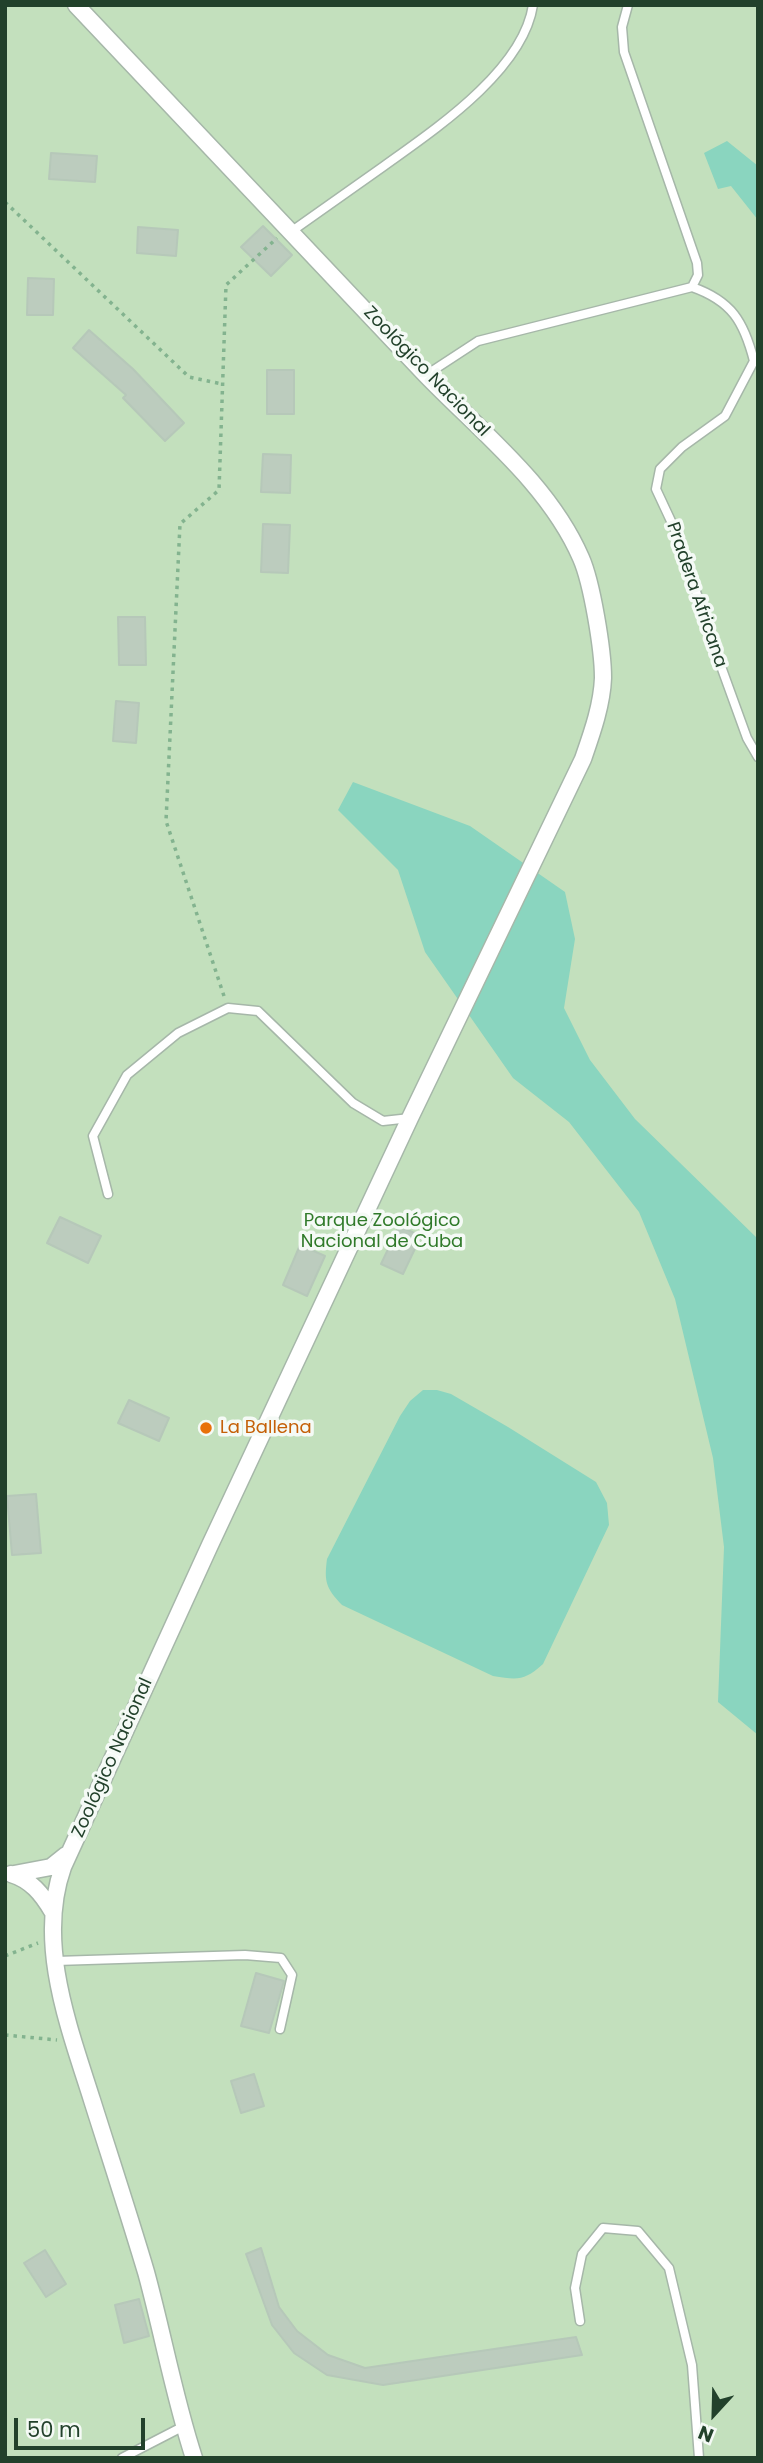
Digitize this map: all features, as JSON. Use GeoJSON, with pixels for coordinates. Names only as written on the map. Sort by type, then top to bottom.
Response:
{"type":"FeatureCollection","features":[{"type":"Feature","properties":{"kind":"street","name":"Zoológico Nacional"},"geometry":{"type":"LineString","coordinates":[[76,5],[426,375],[533,483],[561,521],[582,560],[595,609],[603,678],[595,726],[583,760],[410,1118],[216,1532],[58,1880],[52,1911],[53,1937],[67,2022],[146,2273],[194,2458]]}},
{"type":"Feature","properties":{"kind":"street"},"geometry":{"type":"LineString","coordinates":[[10,1874],[51,1867],[73,1846]]}},
{"type":"Feature","properties":{"kind":"street"},"geometry":{"type":"LineString","coordinates":[[10,1874],[37,1890],[52,1911]]}},
{"type":"Feature","properties":{"kind":"lane"},"geometry":{"type":"LineString","coordinates":[[292,231],[448,120],[504,66],[526,29],[533,5]]}},
{"type":"Feature","properties":{"kind":"lane"},"geometry":{"type":"LineString","coordinates":[[426,375],[478,341],[692,287],[698,275],[697,263],[624,52],[622,27],[628,5]]}},
{"type":"Feature","properties":{"kind":"lane","name":"Pradera Africana"},"geometry":{"type":"LineString","coordinates":[[692,287],[716,297],[730,309],[746,330],[754,361],[725,416],[682,447],[660,469],[656,489],[677,534],[747,738],[758,757]]}},
{"type":"Feature","properties":{"kind":"lane"},"geometry":{"type":"LineString","coordinates":[[107,1194],[93,1136],[127,1075],[178,1033],[228,1008],[258,1011],[353,1103],[383,1121],[410,1118]]}},
{"type":"Feature","properties":{"kind":"lane"},"geometry":{"type":"LineString","coordinates":[[56,1961],[245,1955],[281,1958],[292,1975],[280,2029]]}},
{"type":"Feature","properties":{"kind":"lane"},"geometry":{"type":"LineString","coordinates":[[580,2321],[575,2288],[582,2254],[603,2228],[638,2231],[669,2268],[692,2365],[699,2458]]}},
{"type":"Feature","properties":{"kind":"lane"},"geometry":{"type":"LineString","coordinates":[[122,2458],[184,2426]]}},
{"type":"Feature","properties":{"kind":"path"},"geometry":{"type":"LineString","coordinates":[[5,202],[190,377],[222,384]]}},
{"type":"Feature","properties":{"kind":"path"},"geometry":{"type":"LineString","coordinates":[[228,1008],[166,821],[180,524],[219,490],[226,285],[275,239],[292,231]]}},
{"type":"Feature","properties":{"kind":"path"},"geometry":{"type":"LineString","coordinates":[[5,1956],[53,1937]]}},
{"type":"Feature","properties":{"kind":"path"},"geometry":{"type":"LineString","coordinates":[[5,2035],[73,2042]]}},
{"type":"Feature","properties":{"kind":"green space","name":"Parque Zoológico Nacional de Cuba"},"geometry":{"type":"Polygon","coordinates":[[[5,5],[758,5],[758,2458],[5,2458],[5,5]]]}},
{"type":"Feature","properties":{"kind":"shaded area"},"geometry":{"type":"Polygon","coordinates":[[[727,141],[758,166],[758,220],[731,186],[718,189],[704,153],[727,141]]]}},
{"type":"Feature","properties":{"kind":"shaded area"},"geometry":{"type":"Polygon","coordinates":[[[353,782],[470,826],[565,892],[575,939],[564,1008],[590,1060],[635,1119],[758,1239],[758,1735],[718,1702],[724,1547],[713,1458],[675,1299],[639,1212],[569,1122],[513,1078],[425,952],[398,870],[338,810],[353,782]]]}},
{"type":"Feature","properties":{"kind":"shaded area"},"geometry":{"type":"Polygon","coordinates":[[[423,1390],[451,1394],[508,1427],[596,1482],[607,1503],[609,1525],[543,1664],[531,1674],[515,1678],[493,1676],[342,1605],[327,1584],[327,1559],[400,1416],[410,1401],[423,1390]]]}},
{"type":"Feature","properties":{"kind":"building"},"geometry":{"type":"Polygon","coordinates":[[[51,153],[97,156],[95,182],[49,179],[51,153]]]}},
{"type":"Feature","properties":{"kind":"building"},"geometry":{"type":"Polygon","coordinates":[[[263,226],[292,255],[271,276],[241,247],[263,226]]]}},
{"type":"Feature","properties":{"kind":"building"},"geometry":{"type":"Polygon","coordinates":[[[138,227],[178,230],[176,256],[137,253],[138,227]]]}},
{"type":"Feature","properties":{"kind":"building"},"geometry":{"type":"Polygon","coordinates":[[[28,278],[54,279],[53,315],[27,315],[28,278]]]}},
{"type":"Feature","properties":{"kind":"building"},"geometry":{"type":"Polygon","coordinates":[[[89,330],[133,369],[184,423],[165,441],[123,398],[126,395],[73,348],[89,330]]]}},
{"type":"Feature","properties":{"kind":"building"},"geometry":{"type":"Polygon","coordinates":[[[267,370],[294,370],[294,414],[267,414],[267,370]]]}},
{"type":"Feature","properties":{"kind":"building"},"geometry":{"type":"Polygon","coordinates":[[[263,454],[291,455],[290,493],[261,492],[263,454]]]}},
{"type":"Feature","properties":{"kind":"building"},"geometry":{"type":"Polygon","coordinates":[[[263,524],[290,525],[288,573],[261,572],[263,524]]]}},
{"type":"Feature","properties":{"kind":"building"},"geometry":{"type":"Polygon","coordinates":[[[118,617],[145,617],[146,665],[119,665],[118,617]]]}},
{"type":"Feature","properties":{"kind":"building"},"geometry":{"type":"Polygon","coordinates":[[[116,701],[139,703],[136,743],[113,741],[116,701]]]}},
{"type":"Feature","properties":{"kind":"building"},"geometry":{"type":"Polygon","coordinates":[[[60,1217],[101,1236],[88,1263],[47,1243],[60,1217]]]}},
{"type":"Feature","properties":{"kind":"building"},"geometry":{"type":"Polygon","coordinates":[[[399,1226],[421,1236],[403,1274],[381,1264],[399,1226]]]}},
{"type":"Feature","properties":{"kind":"building"},"geometry":{"type":"Polygon","coordinates":[[[300,1245],[325,1256],[307,1296],[283,1285],[300,1245]]]}},
{"type":"Feature","properties":{"kind":"building"},"geometry":{"type":"Polygon","coordinates":[[[129,1400],[169,1418],[159,1441],[118,1423],[129,1400]]]}},
{"type":"Feature","properties":{"kind":"building"},"geometry":{"type":"Polygon","coordinates":[[[36,1494],[41,1553],[12,1555],[7,1496],[36,1494]]]}},
{"type":"Feature","properties":{"kind":"building"},"geometry":{"type":"Polygon","coordinates":[[[256,1973],[284,1981],[269,2033],[241,2026],[256,1973]]]}},
{"type":"Feature","properties":{"kind":"building"},"geometry":{"type":"Polygon","coordinates":[[[254,2074],[264,2106],[241,2113],[231,2081],[254,2074]]]}},
{"type":"Feature","properties":{"kind":"building"},"geometry":{"type":"Polygon","coordinates":[[[261,2248],[279,2307],[297,2331],[328,2355],[365,2368],[576,2337],[582,2355],[383,2385],[327,2375],[294,2353],[272,2325],[246,2254],[261,2248]]]}},
{"type":"Feature","properties":{"kind":"building"},"geometry":{"type":"Polygon","coordinates":[[[45,2250],[66,2284],[46,2297],[24,2263],[45,2250]]]}},
{"type":"Feature","properties":{"kind":"building"},"geometry":{"type":"Polygon","coordinates":[[[139,2299],[149,2336],[124,2343],[115,2305],[139,2299]]]}},
{"type":"Feature","properties":{"kind":"place","name":"La Ballena"},"geometry":{"type":"Point","coordinates":[206,1428]}}]}
